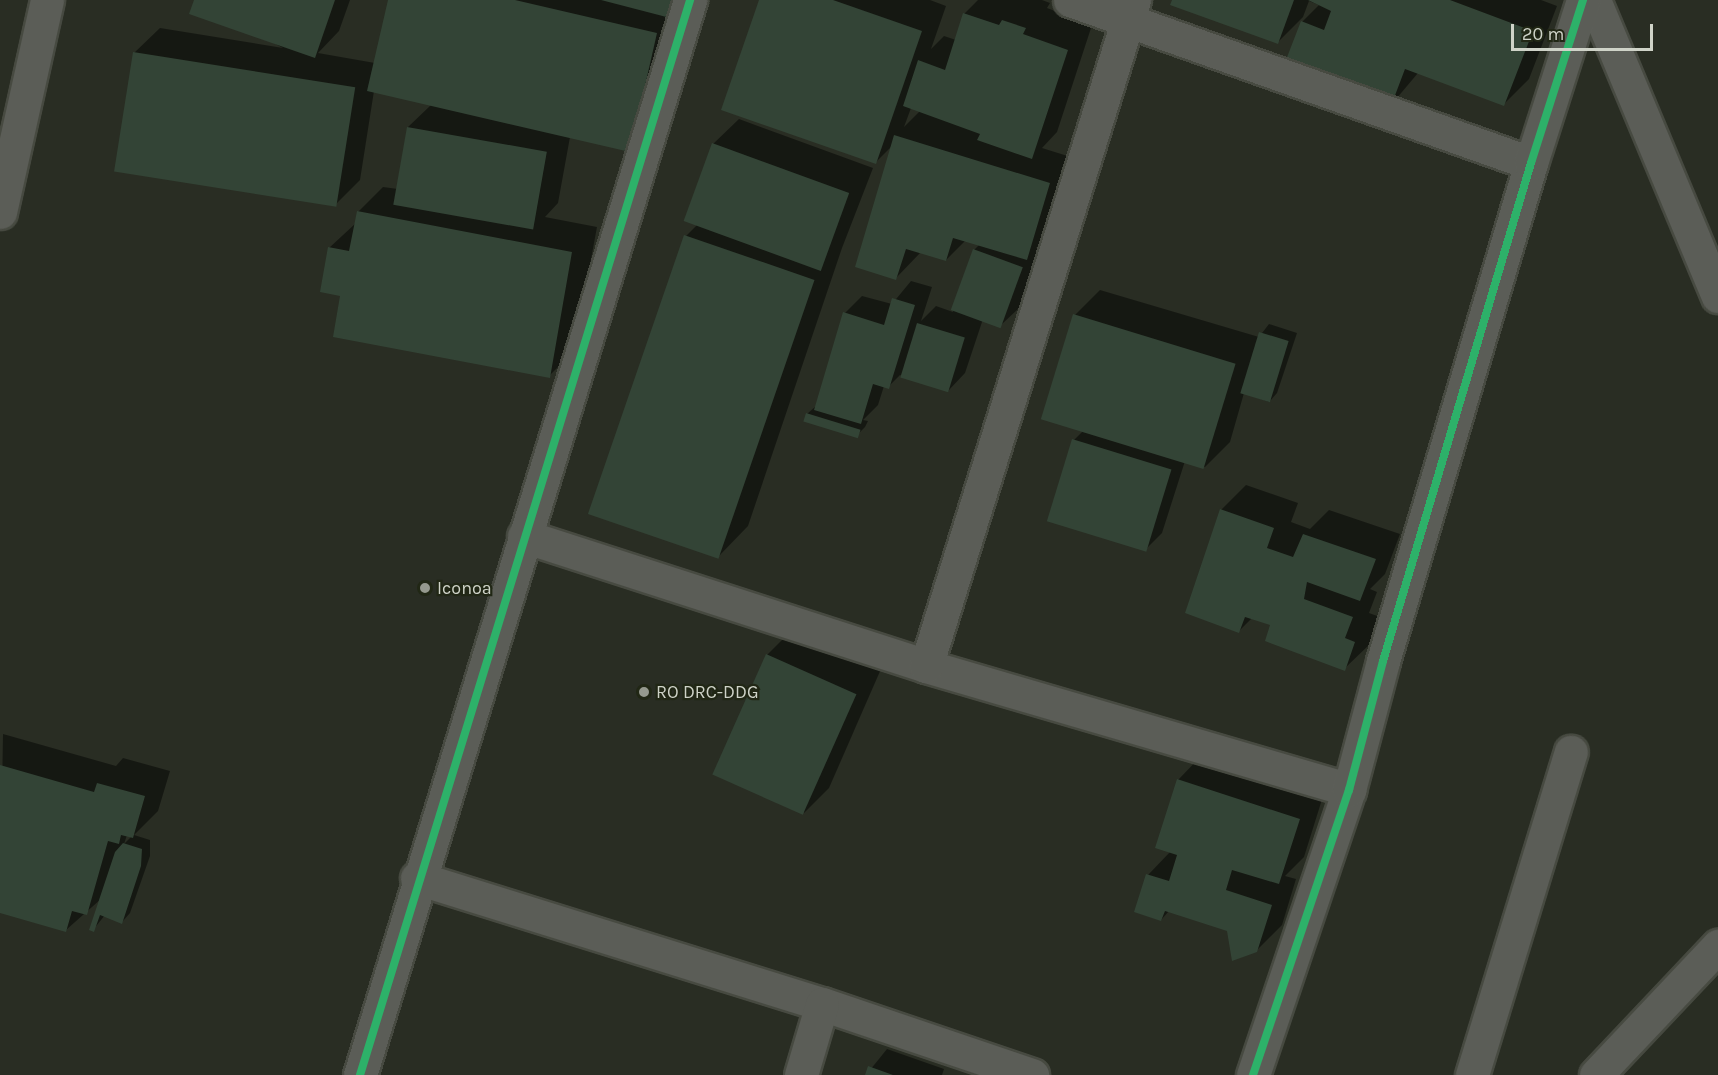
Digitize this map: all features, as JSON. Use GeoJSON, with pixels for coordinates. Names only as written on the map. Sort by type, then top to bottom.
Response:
{"type":"FeatureCollection","features":[{"type":"Feature","properties":{"kind":"street"},"geometry":{"type":"LineString","coordinates":[[0,212],[47,0]]}},
{"type":"Feature","properties":{"kind":"street"},"geometry":{"type":"LineString","coordinates":[[360,1075],[417,878],[690,0]]}},
{"type":"Feature","properties":{"kind":"street"},"geometry":{"type":"LineString","coordinates":[[1070,0],[1130,10],[1531,163]]}},
{"type":"Feature","properties":{"kind":"street"},"geometry":{"type":"LineString","coordinates":[[1253,1075],[1349,790],[1383,662],[1531,163],[1583,0]]}},
{"type":"Feature","properties":{"kind":"street"},"geometry":{"type":"LineString","coordinates":[[1594,0],[1718,296]]}},
{"type":"Feature","properties":{"kind":"street"},"geometry":{"type":"LineString","coordinates":[[926,666],[1130,10]]}},
{"type":"Feature","properties":{"kind":"street"},"geometry":{"type":"LineString","coordinates":[[524,536],[926,666],[1349,790]]}},
{"type":"Feature","properties":{"kind":"street"},"geometry":{"type":"LineString","coordinates":[[1472,1075],[1571,752]]}},
{"type":"Feature","properties":{"kind":"street"},"geometry":{"type":"LineString","coordinates":[[417,878],[822,1004],[1032,1075]]}},
{"type":"Feature","properties":{"kind":"street"},"geometry":{"type":"LineString","coordinates":[[1596,1075],[1718,946]]}},
{"type":"Feature","properties":{"kind":"street"},"geometry":{"type":"LineString","coordinates":[[801,1075],[822,1004]]}},
{"type":"Feature","properties":{"kind":"building"},"geometry":{"type":"Polygon","coordinates":[[[194,0],[335,0],[315,58],[189,14],[194,0]]]}},
{"type":"Feature","properties":{"kind":"building"},"geometry":{"type":"Polygon","coordinates":[[[388,0],[515,0],[657,33],[630,152],[367,91],[388,0]]]}},
{"type":"Feature","properties":{"kind":"building"},"geometry":{"type":"Polygon","coordinates":[[[601,0],[683,0],[678,20],[601,0]]]}},
{"type":"Feature","properties":{"kind":"building"},"geometry":{"type":"Polygon","coordinates":[[[759,0],[833,0],[922,31],[876,164],[721,110],[759,0]]]}},
{"type":"Feature","properties":{"kind":"building"},"geometry":{"type":"Polygon","coordinates":[[[1172,0],[1294,0],[1278,44],[1170,5],[1172,0]]]}},
{"type":"Feature","properties":{"kind":"building"},"geometry":{"type":"Polygon","coordinates":[[[1308,0],[1450,0],[1533,31],[1504,106],[1405,69],[1391,106],[1284,65],[1301,21],[1324,30],[1331,11],[1308,0]]]}},
{"type":"Feature","properties":{"kind":"building"},"geometry":{"type":"Polygon","coordinates":[[[963,13],[999,25],[1002,20],[1026,28],[1023,34],[1068,50],[1032,159],[977,140],[980,134],[903,106],[918,60],[945,70],[963,13]]]}},
{"type":"Feature","properties":{"kind":"building"},"geometry":{"type":"Polygon","coordinates":[[[133,52],[355,87],[336,207],[114,172],[133,52]]]}},
{"type":"Feature","properties":{"kind":"building"},"geometry":{"type":"Polygon","coordinates":[[[407,127],[547,152],[533,229],[393,205],[407,127]]]}},
{"type":"Feature","properties":{"kind":"building"},"geometry":{"type":"Polygon","coordinates":[[[894,135],[1050,183],[1027,260],[953,238],[946,261],[906,249],[896,280],[855,267],[894,135]]]}},
{"type":"Feature","properties":{"kind":"building"},"geometry":{"type":"Polygon","coordinates":[[[712,143],[849,193],[821,271],[684,221],[712,143]]]}},
{"type":"Feature","properties":{"kind":"building"},"geometry":{"type":"Polygon","coordinates":[[[357,211],[572,252],[550,378],[333,337],[340,296],[320,292],[328,247],[349,251],[357,211]]]}},
{"type":"Feature","properties":{"kind":"building"},"geometry":{"type":"Polygon","coordinates":[[[684,235],[814,280],[718,559],[588,514],[684,235]]]}},
{"type":"Feature","properties":{"kind":"building"},"geometry":{"type":"Polygon","coordinates":[[[973,249],[1023,267],[1001,328],[951,310],[973,249]]]}},
{"type":"Feature","properties":{"kind":"building"},"geometry":{"type":"Polygon","coordinates":[[[892,298],[915,305],[889,389],[873,384],[861,424],[814,410],[843,312],[884,325],[892,298]]]}},
{"type":"Feature","properties":{"kind":"building"},"geometry":{"type":"Polygon","coordinates":[[[1073,314],[1236,364],[1203,469],[1041,419],[1073,314]]]}},
{"type":"Feature","properties":{"kind":"building"},"geometry":{"type":"Polygon","coordinates":[[[917,323],[965,338],[948,392],[900,378],[917,323]]]}},
{"type":"Feature","properties":{"kind":"building"},"geometry":{"type":"Polygon","coordinates":[[[1259,332],[1289,341],[1270,402],[1240,393],[1259,332]]]}},
{"type":"Feature","properties":{"kind":"building"},"geometry":{"type":"Polygon","coordinates":[[[806,413],[861,430],[858,438],[803,422],[806,413]]]}},
{"type":"Feature","properties":{"kind":"building"},"geometry":{"type":"Polygon","coordinates":[[[1072,439],[1171,469],[1146,552],[1047,521],[1072,439]]]}},
{"type":"Feature","properties":{"kind":"building"},"geometry":{"type":"Polygon","coordinates":[[[1220,509],[1274,528],[1267,548],[1293,557],[1303,534],[1376,559],[1360,601],[1307,582],[1304,599],[1353,617],[1345,638],[1355,642],[1345,671],[1265,641],[1270,625],[1245,617],[1239,633],[1185,613],[1220,509]]]}},
{"type":"Feature","properties":{"kind":"building"},"geometry":{"type":"Polygon","coordinates":[[[766,654],[856,694],[803,815],[712,775],[766,654]]]}},
{"type":"Feature","properties":{"kind":"building"},"geometry":{"type":"Polygon","coordinates":[[[0,765],[94,792],[97,783],[145,796],[133,838],[121,835],[119,844],[108,841],[87,915],[72,911],[66,932],[0,913],[0,765]]]}},
{"type":"Feature","properties":{"kind":"building"},"geometry":{"type":"Polygon","coordinates":[[[1177,779],[1300,819],[1279,884],[1232,870],[1226,890],[1272,905],[1257,952],[1232,961],[1227,931],[1165,911],[1161,921],[1134,912],[1146,874],[1169,881],[1177,855],[1155,848],[1177,779]]]}},
{"type":"Feature","properties":{"kind":"building"},"geometry":{"type":"Polygon","coordinates":[[[123,843],[142,849],[141,866],[122,924],[100,915],[94,932],[89,930],[115,852],[123,843]]]}},
{"type":"Feature","properties":{"kind":"building"},"geometry":{"type":"Polygon","coordinates":[[[868,1066],[893,1075],[865,1075],[868,1066]]]}},
{"type":"Feature","properties":{"kind":"cycle path"},"geometry":{"type":"LineString","coordinates":[[360,1075],[690,0]]}},
{"type":"Feature","properties":{"kind":"cycle path"},"geometry":{"type":"LineString","coordinates":[[1253,1075],[1349,790],[1383,661],[1531,163],[1583,0]]}},
{"type":"Feature","properties":{"kind":"place","name":"Iconoa"},"geometry":{"type":"Point","coordinates":[425,588]}},
{"type":"Feature","properties":{"kind":"place","name":"RO DRC-DDG"},"geometry":{"type":"Point","coordinates":[644,692]}}]}
